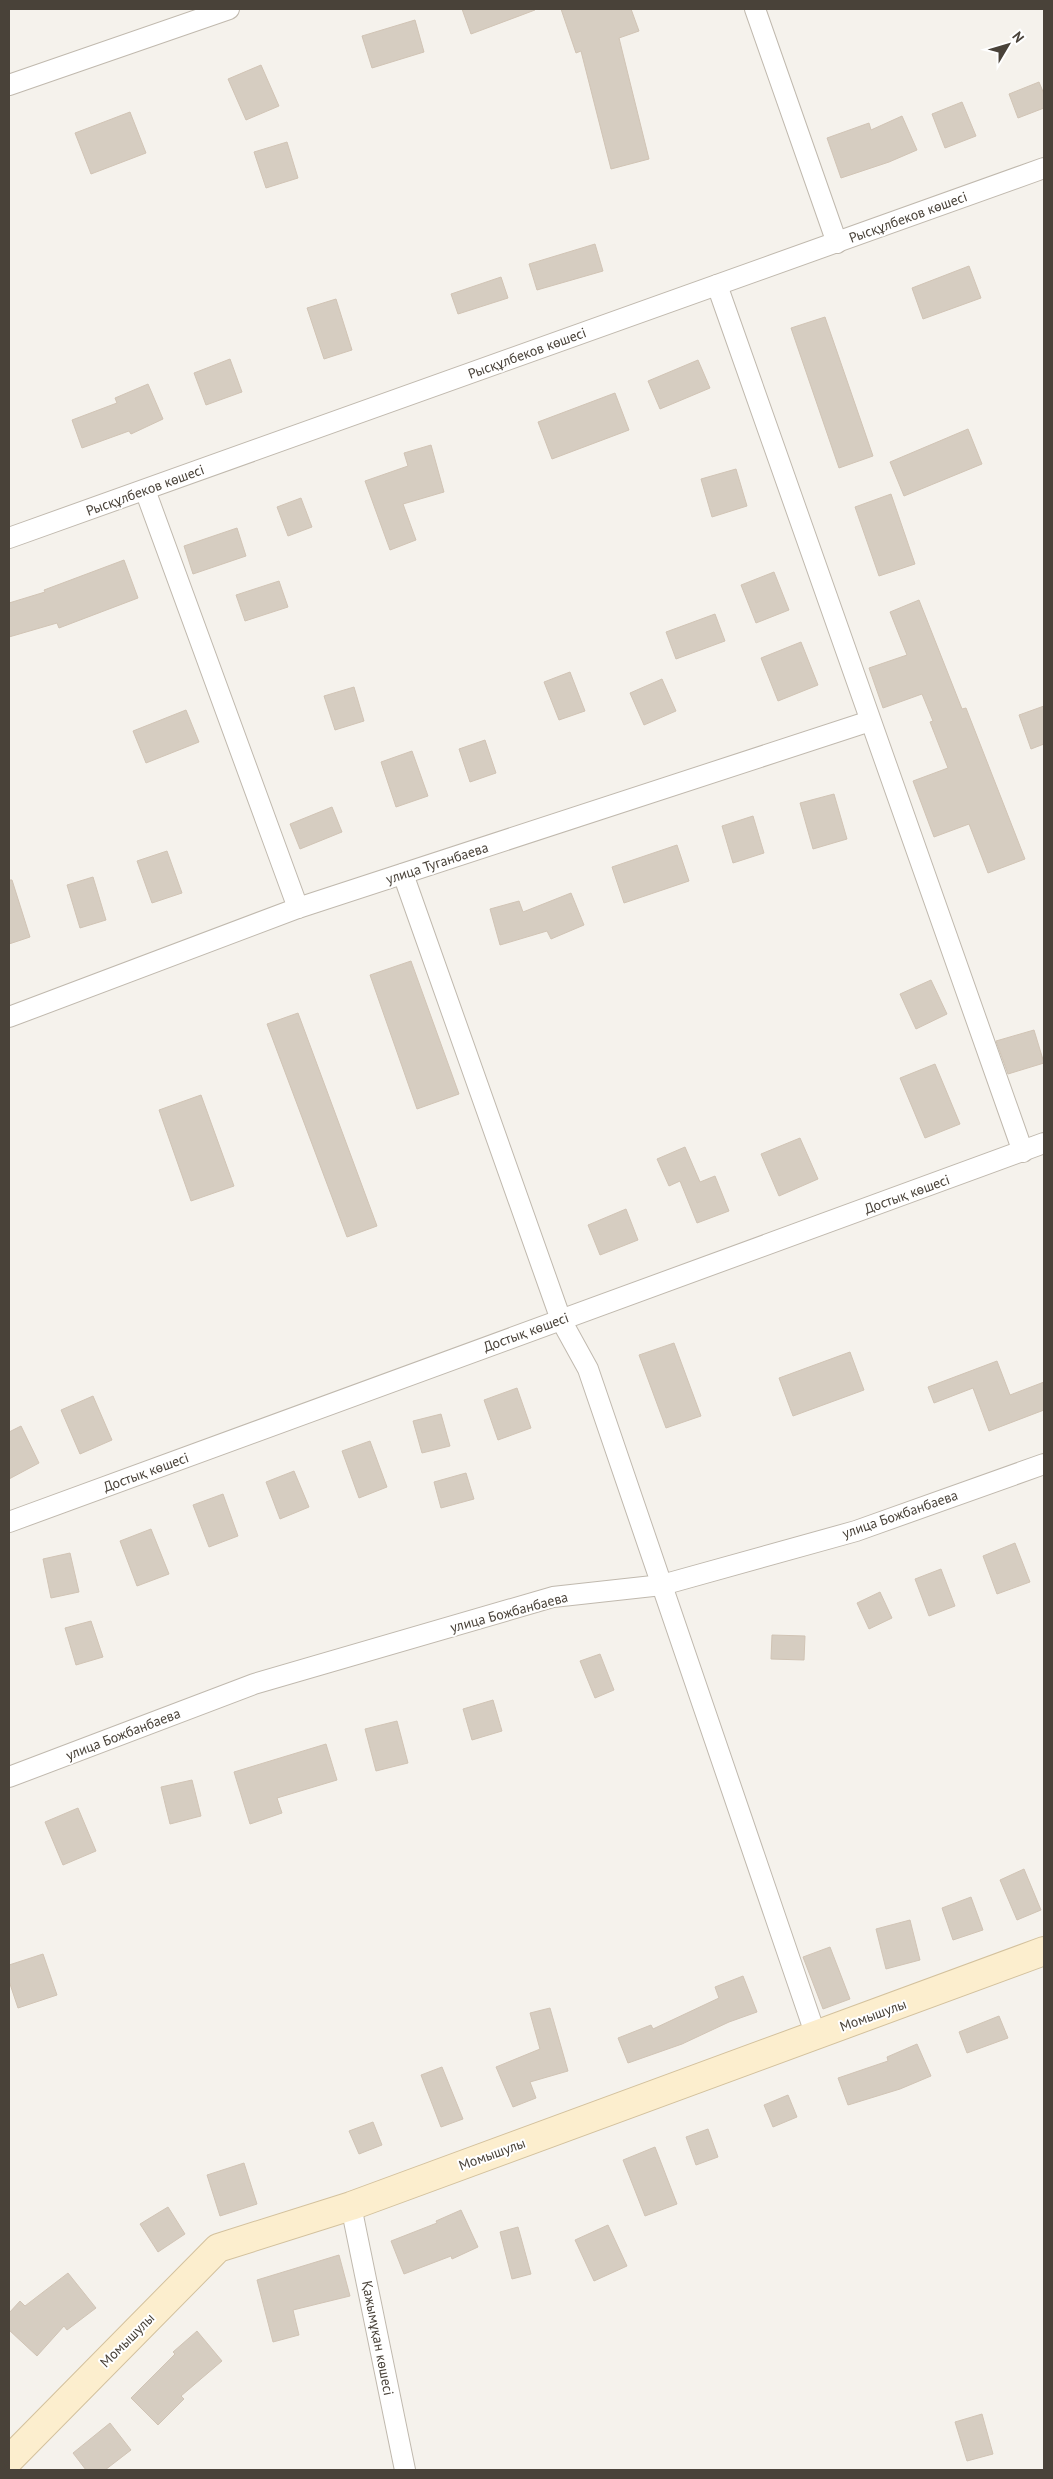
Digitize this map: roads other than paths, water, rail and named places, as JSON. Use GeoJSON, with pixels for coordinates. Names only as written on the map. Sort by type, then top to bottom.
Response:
{"type":"FeatureCollection","features":[{"type":"Feature","properties":{"kind":"street"},"geometry":{"type":"LineString","coordinates":[[9,85],[229,9]]}},
{"type":"Feature","properties":{"kind":"street"},"geometry":{"type":"LineString","coordinates":[[755,9],[837,243]]}},
{"type":"Feature","properties":{"kind":"street","name":"Рысқұлбеков көшесі"},"geometry":{"type":"LineString","coordinates":[[9,538],[1044,168]]}},
{"type":"Feature","properties":{"kind":"street"},"geometry":{"type":"LineString","coordinates":[[717,285],[1023,1152]]}},
{"type":"Feature","properties":{"kind":"street"},"geometry":{"type":"LineString","coordinates":[[145,490],[298,908]]}},
{"type":"Feature","properties":{"kind":"street","name":"улица Туганбаева"},"geometry":{"type":"LineString","coordinates":[[9,1017],[298,908],[870,721]]}},
{"type":"Feature","properties":{"kind":"street"},"geometry":{"type":"LineString","coordinates":[[403,874],[561,1320],[588,1369],[816,2036]]}},
{"type":"Feature","properties":{"kind":"street","name":"Достық көшесі"},"geometry":{"type":"LineString","coordinates":[[9,1522],[1044,1143]]}},
{"type":"Feature","properties":{"kind":"street","name":"улица Божбанбаева"},"geometry":{"type":"LineString","coordinates":[[9,1777],[254,1684],[554,1597],[662,1585],[856,1531],[1044,1464]]}},
{"type":"Feature","properties":{"kind":"street","name":"Момышулы"},"geometry":{"type":"LineString","coordinates":[[9,2460],[218,2248],[351,2206],[1044,1951]]}},
{"type":"Feature","properties":{"kind":"street","name":"Қажымұқан көшесі"},"geometry":{"type":"LineString","coordinates":[[351,2206],[405,2470]]}}]}
